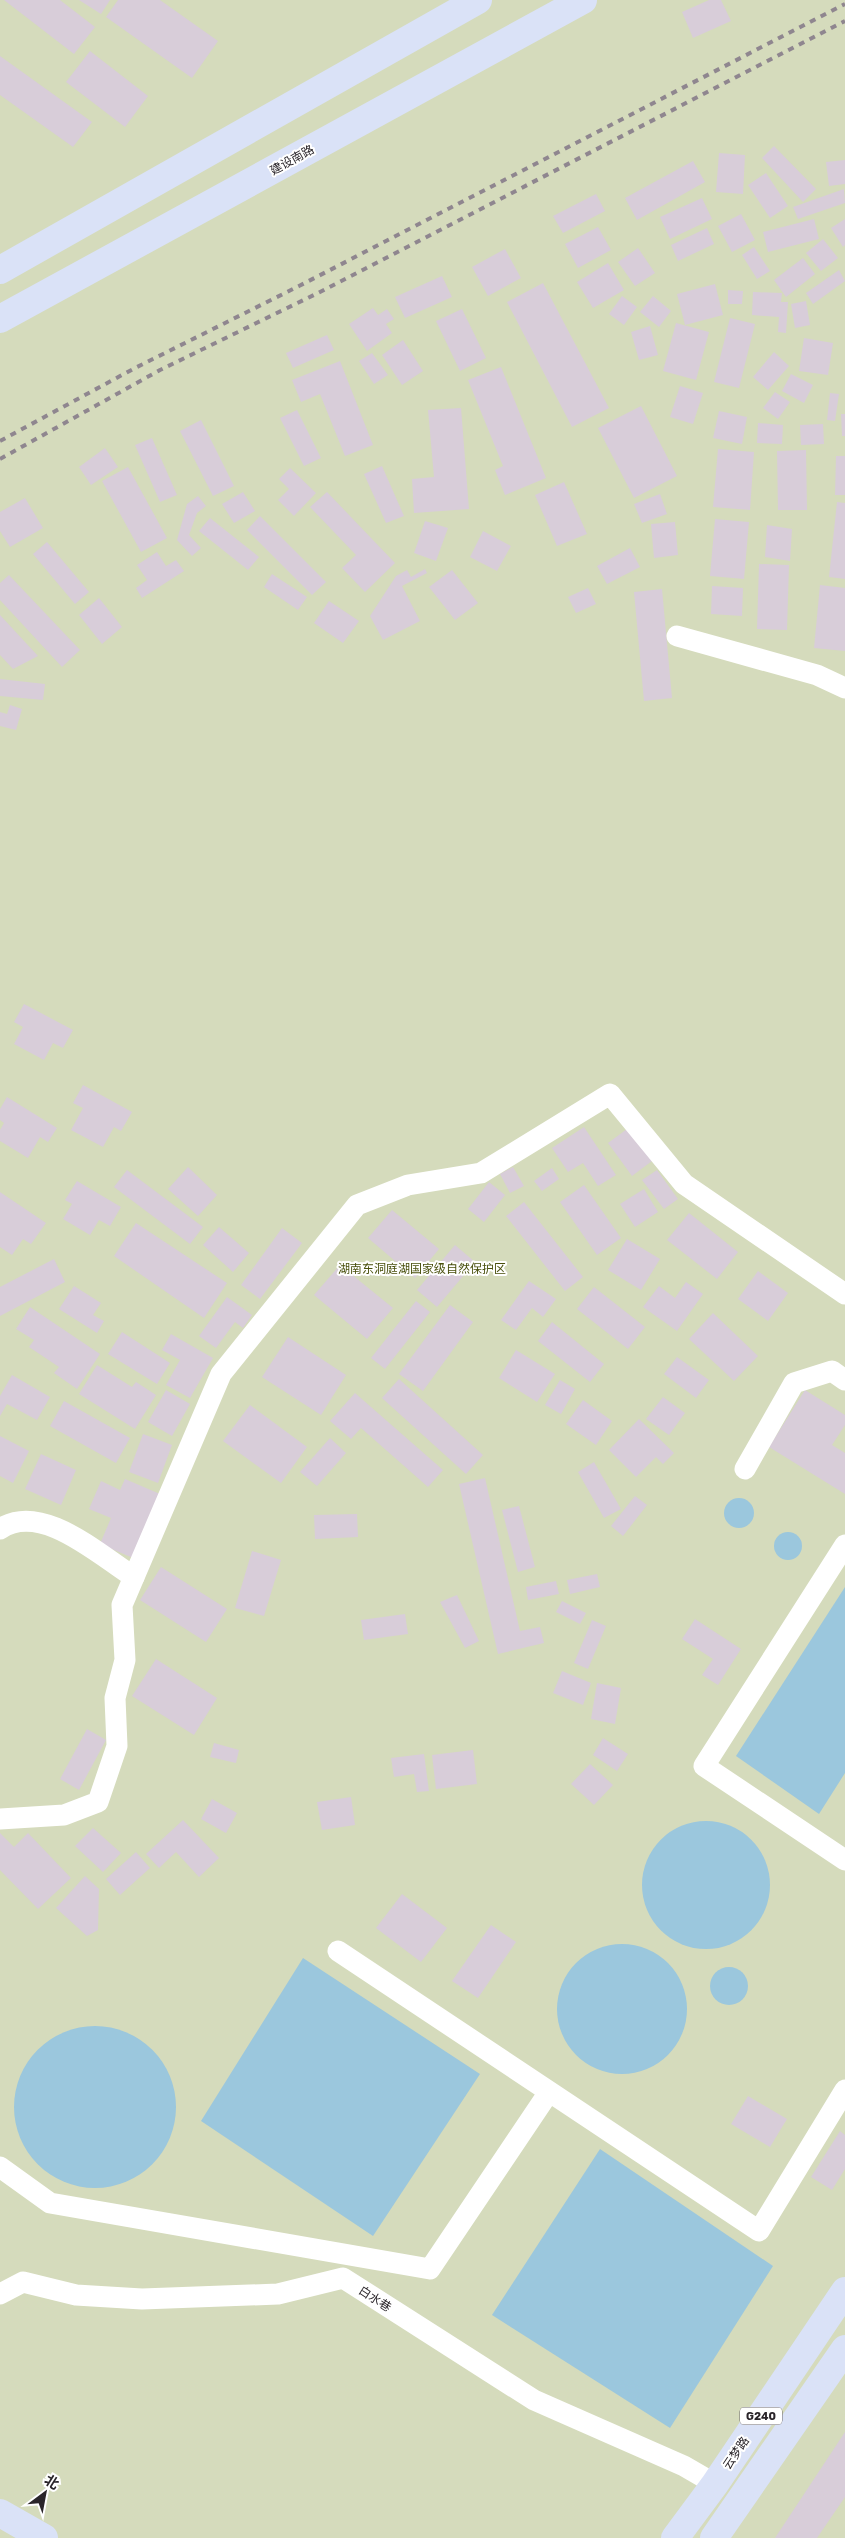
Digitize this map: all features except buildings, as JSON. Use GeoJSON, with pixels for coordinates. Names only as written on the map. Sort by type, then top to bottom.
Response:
{"type":"FeatureCollection","features":[{"type":"Feature","properties":{"kind":"main road"},"geometry":{"type":"LineString","coordinates":[[0,270],[478,0]]}},
{"type":"Feature","properties":{"kind":"main road","name":"建设南路"},"geometry":{"type":"LineString","coordinates":[[0,319],[583,0]]}},
{"type":"Feature","properties":{"kind":"main road","name":"云梦路"},"geometry":{"type":"LineString","coordinates":[[674,2538],[715,2484],[845,2291]]}},
{"type":"Feature","properties":{"kind":"main road","name":"G240"},"geometry":{"type":"LineString","coordinates":[[714,2538],[845,2350]]}},
{"type":"Feature","properties":{"kind":"main road"},"geometry":{"type":"LineString","coordinates":[[0,2513],[44,2538]]}},
{"type":"Feature","properties":{"kind":"street"},"geometry":{"type":"LineString","coordinates":[[677,636],[818,675],[845,688]]}},
{"type":"Feature","properties":{"kind":"street"},"geometry":{"type":"LineString","coordinates":[[0,1819],[64,1815],[98,1802],[117,1746],[115,1698],[125,1660],[122,1605],[221,1374],[357,1205],[408,1185],[481,1173],[610,1094],[684,1184],[844,1290]]}},
{"type":"Feature","properties":{"kind":"street"},"geometry":{"type":"LineString","coordinates":[[745,1469],[794,1383],[832,1371],[845,1380]]}},
{"type":"Feature","properties":{"kind":"street"},"geometry":{"type":"LineString","coordinates":[[0,1528],[12,1521],[34,1520],[55,1526],[134,1577]]}},
{"type":"Feature","properties":{"kind":"street"},"geometry":{"type":"LineString","coordinates":[[845,1545],[704,1766],[845,1860]]}},
{"type":"Feature","properties":{"kind":"street"},"geometry":{"type":"LineString","coordinates":[[338,1951],[759,2231],[845,2090]]}},
{"type":"Feature","properties":{"kind":"street"},"geometry":{"type":"LineString","coordinates":[[0,2167],[50,2203],[430,2269],[549,2092]]}},
{"type":"Feature","properties":{"kind":"street","name":"白水巷"},"geometry":{"type":"LineString","coordinates":[[0,2294],[23,2282],[76,2295],[142,2299],[214,2297],[278,2294],[343,2278],[534,2400],[684,2466],[715,2484]]}},
{"type":"Feature","properties":{"kind":"green space","name":"湖南东洞庭湖国家级自然保护区"},"geometry":{"type":"Polygon","coordinates":[[[0,0],[845,0],[845,2538],[0,2538],[0,0]]]}},
{"type":"Feature","properties":{"kind":"water"},"geometry":{"type":"Polygon","coordinates":[[[739,1498],[750,1502],[754,1513],[750,1524],[739,1528],[728,1524],[724,1513],[728,1502],[739,1498]]]}},
{"type":"Feature","properties":{"kind":"water"},"geometry":{"type":"Polygon","coordinates":[[[788,1532],[798,1536],[802,1546],[798,1556],[788,1560],[778,1556],[774,1546],[778,1536],[788,1532]]]}},
{"type":"Feature","properties":{"kind":"water"},"geometry":{"type":"Polygon","coordinates":[[[845,1587],[845,1773],[819,1814],[736,1756],[845,1587]]]}},
{"type":"Feature","properties":{"kind":"water"},"geometry":{"type":"Polygon","coordinates":[[[706,1821],[731,1826],[751,1840],[765,1860],[770,1885],[765,1910],[751,1930],[731,1944],[706,1949],[681,1944],[661,1930],[647,1910],[642,1885],[647,1860],[661,1840],[681,1826],[706,1821]]]}},
{"type":"Feature","properties":{"kind":"water"},"geometry":{"type":"Polygon","coordinates":[[[622,1944],[647,1949],[668,1963],[682,1984],[687,2009],[682,2034],[668,2055],[647,2069],[622,2074],[597,2069],[576,2055],[562,2034],[557,2009],[562,1984],[576,1963],[597,1949],[622,1944]]]}},
{"type":"Feature","properties":{"kind":"water"},"geometry":{"type":"Polygon","coordinates":[[[303,1958],[480,2074],[373,2236],[201,2121],[303,1958]]]}},
{"type":"Feature","properties":{"kind":"water"},"geometry":{"type":"Polygon","coordinates":[[[729,1967],[743,1972],[748,1986],[743,2000],[729,2005],[715,2000],[710,1986],[715,1972],[729,1967]]]}},
{"type":"Feature","properties":{"kind":"water"},"geometry":{"type":"Polygon","coordinates":[[[95,2026],[126,2032],[152,2050],[170,2076],[176,2107],[170,2138],[152,2164],[126,2182],[95,2188],[64,2182],[38,2164],[20,2138],[14,2107],[20,2076],[38,2050],[64,2032],[95,2026]]]}},
{"type":"Feature","properties":{"kind":"water"},"geometry":{"type":"Polygon","coordinates":[[[600,2149],[773,2266],[670,2428],[492,2315],[600,2149]]]}},
{"type":"Feature","properties":{"kind":"railway"},"geometry":{"type":"LineString","coordinates":[[0,441],[135,368],[299,286],[845,4]]}},
{"type":"Feature","properties":{"kind":"railway"},"geometry":{"type":"LineString","coordinates":[[0,459],[160,370],[318,293],[845,21]]}}]}
